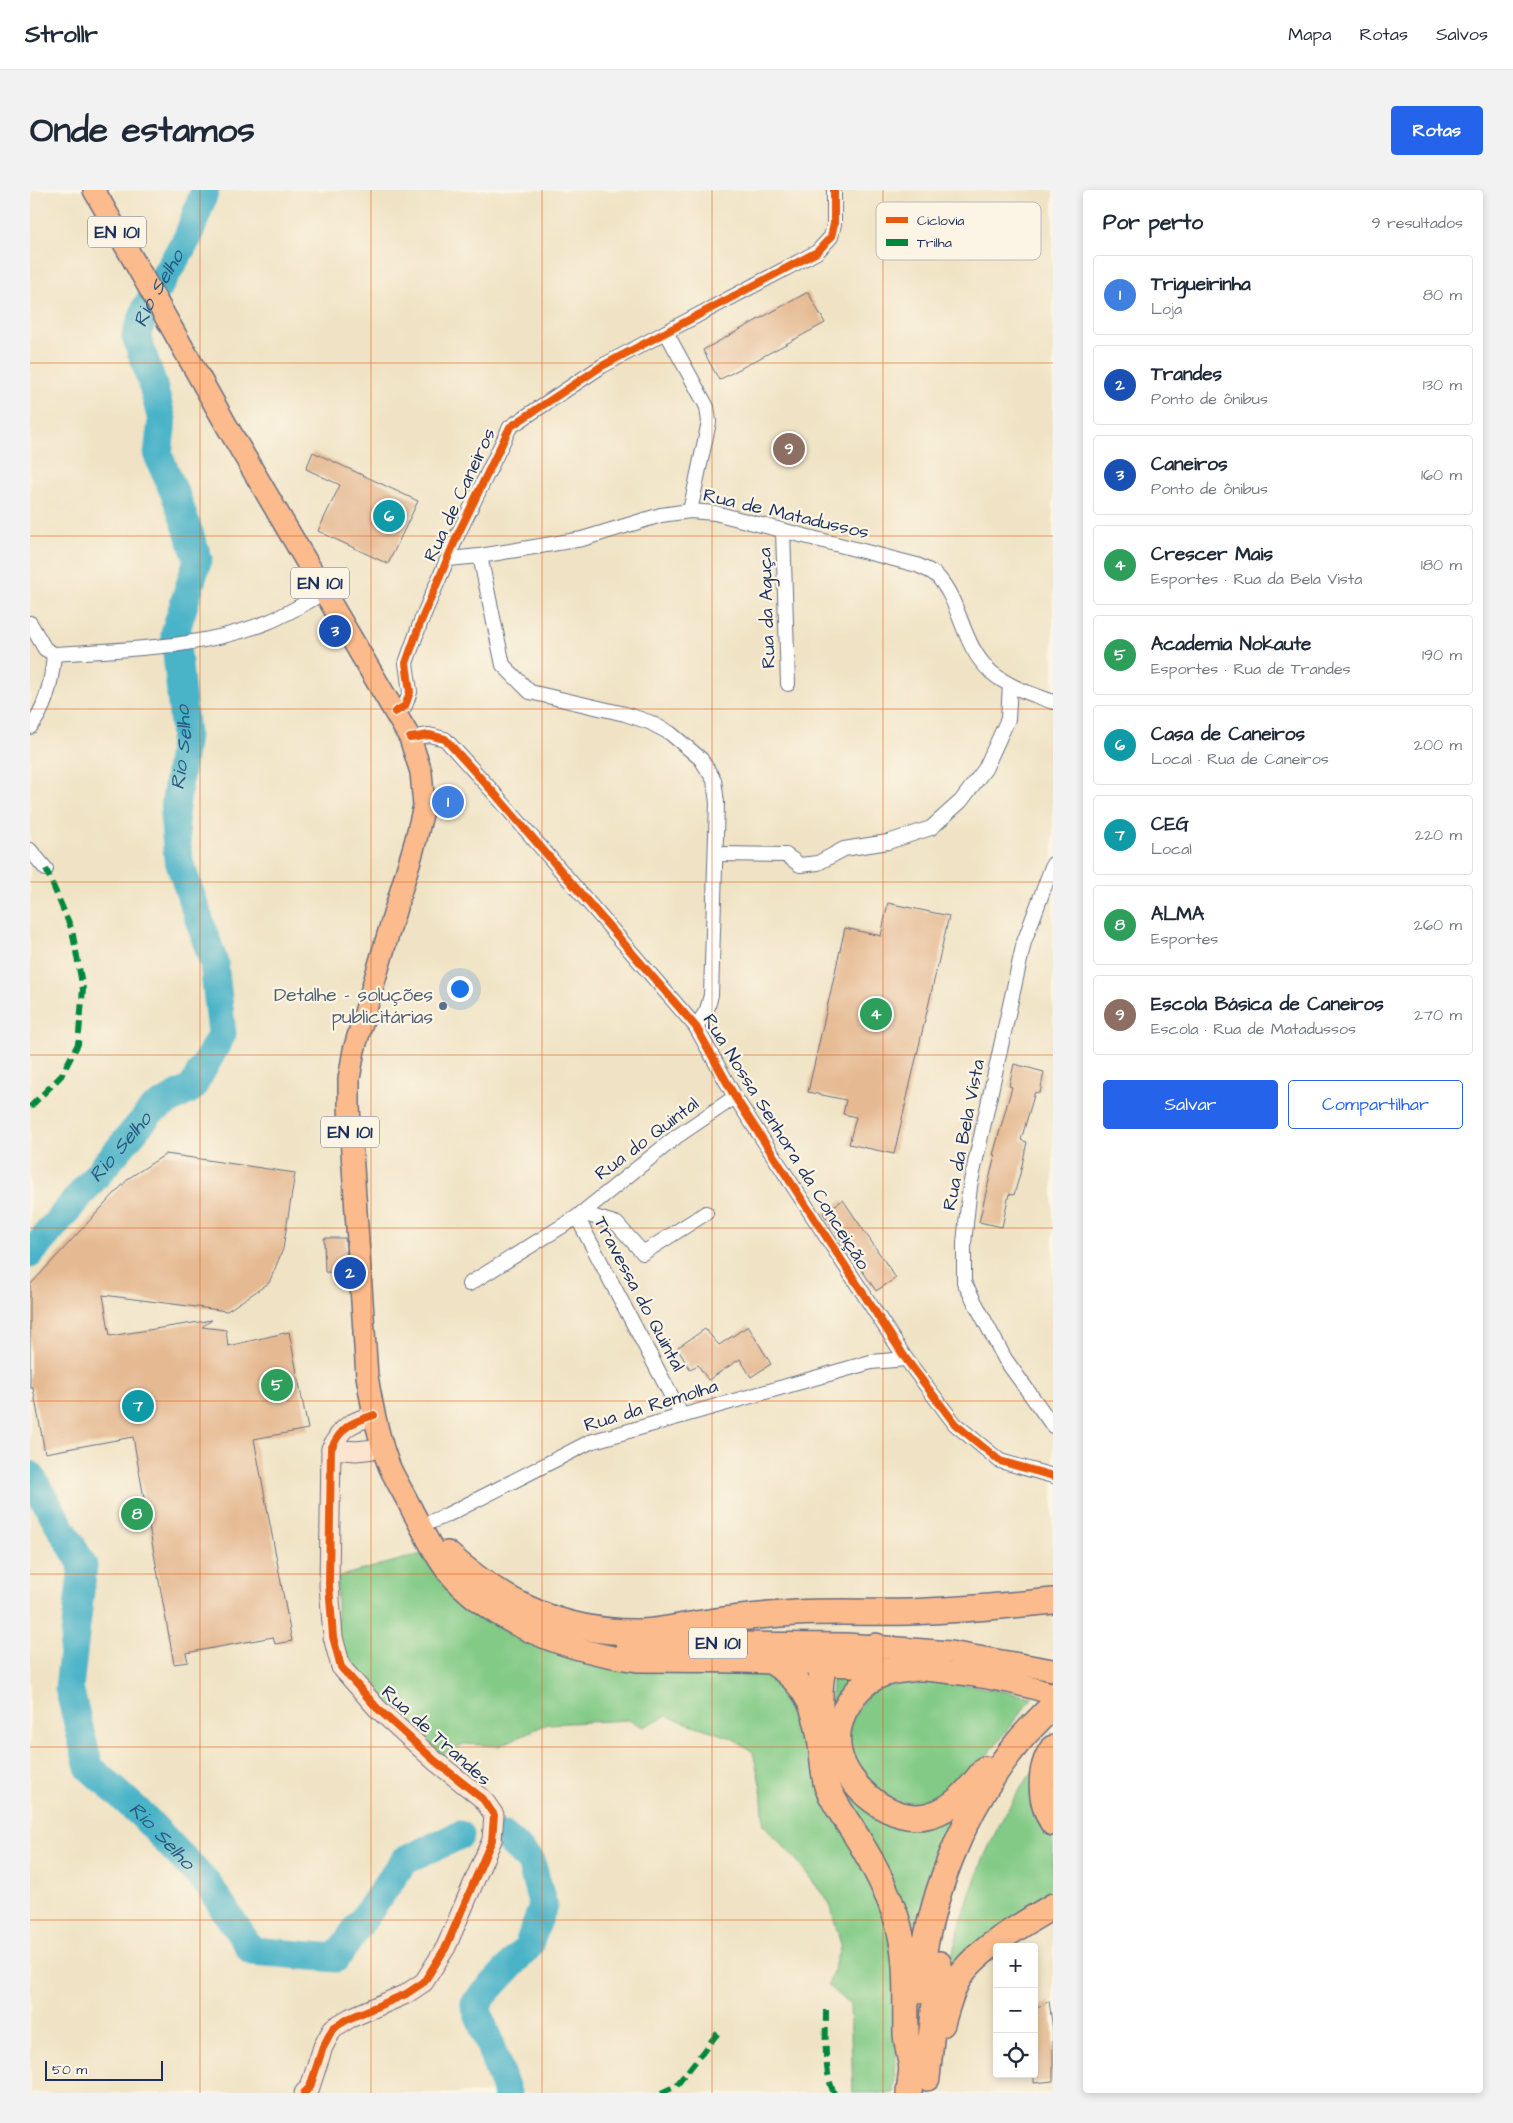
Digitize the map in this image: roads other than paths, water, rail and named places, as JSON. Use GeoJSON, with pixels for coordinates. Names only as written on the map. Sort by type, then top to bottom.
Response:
{"type":"FeatureCollection","features":[{"type":"Feature","properties":{"kind":"highway"},"geometry":{"type":"LineString","coordinates":[[447,1554],[474,1578],[493,1591],[532,1611],[578,1626],[623,1631],[663,1630],[721,1620],[798,1613],[961,1610],[1053,1601]]}},
{"type":"Feature","properties":{"kind":"highway"},"geometry":{"type":"LineString","coordinates":[[821,1744],[820,1704],[824,1665],[830,1655],[836,1652],[862,1650],[876,1646]]}},
{"type":"Feature","properties":{"kind":"highway"},"geometry":{"type":"LineString","coordinates":[[774,1663],[799,1682],[808,1696],[814,1710],[821,1744],[826,1784],[882,1882],[901,1935],[907,1972],[906,2036],[920,2067]]}},
{"type":"Feature","properties":{"kind":"highway"},"geometry":{"type":"LineString","coordinates":[[919,1668],[887,1672],[877,1676],[856,1691],[843,1712],[839,1727],[839,1753],[851,1778],[871,1799],[901,1815],[929,1816],[942,1811],[966,1792],[1001,1747],[1036,1745]]}},
{"type":"Feature","properties":{"kind":"highway"},"geometry":{"type":"LineString","coordinates":[[1053,1705],[1036,1745],[1044,1767],[1042,1784],[1044,1800],[1053,1823]]}},
{"type":"Feature","properties":{"kind":"highway"},"geometry":{"type":"LineString","coordinates":[[925,2093],[920,2067],[921,1968],[938,1893],[963,1831],[989,1784],[1053,1729]]}},
{"type":"Feature","properties":{"kind":"highway"},"geometry":{"type":"LineString","coordinates":[[909,2093],[920,2067],[940,2035],[950,1999],[964,1970],[1006,1934],[1053,1906]]}},
{"type":"Feature","properties":{"kind":"main road","name":"EN 101"},"geometry":{"type":"LineString","coordinates":[[94,190],[228,428],[410,738],[421,772],[424,806],[416,843],[354,1050],[349,1079],[349,1107],[363,1328],[367,1376],[374,1415],[390,1467],[436,1556],[472,1595],[506,1619],[554,1641],[610,1657],[639,1660],[919,1668],[1000,1680],[1053,1694]]}},
{"type":"Feature","properties":{"kind":"main road","name":"EN 101"},"geometry":{"type":"LineString","coordinates":[[421,1526],[467,1578],[494,1600],[543,1625],[572,1634],[618,1641],[653,1643],[814,1643],[876,1646],[942,1651],[1053,1670]]}},
{"type":"Feature","properties":{"kind":"street","name":"Rua de Caneiros"},"geometry":{"type":"LineString","coordinates":[[395,712],[405,706],[410,692],[406,663],[421,621],[510,427],[602,366],[817,252],[831,238],[834,224],[834,190]]}},
{"type":"Feature","properties":{"kind":"street"},"geometry":{"type":"LineString","coordinates":[[666,332],[707,406],[709,422],[690,511]]}},
{"type":"Feature","properties":{"kind":"street","name":"Rua de Matadussos"},"geometry":{"type":"LineString","coordinates":[[448,559],[480,556],[582,539],[661,515],[690,511],[715,513],[917,565],[936,574],[947,590],[967,640],[976,655],[991,672],[1010,684],[1053,702]]}},
{"type":"Feature","properties":{"kind":"street","name":"Rua da Aguça"},"geometry":{"type":"LineString","coordinates":[[783,531],[788,684]]}},
{"type":"Feature","properties":{"kind":"street"},"geometry":{"type":"LineString","coordinates":[[480,556],[504,665],[530,692],[625,714],[649,722],[670,733],[701,758],[714,780],[717,803],[711,995],[706,1010],[696,1027]]}},
{"type":"Feature","properties":{"kind":"street"},"geometry":{"type":"LineString","coordinates":[[50,651],[194,643],[230,635],[269,622],[325,592]]}},
{"type":"Feature","properties":{"kind":"street"},"geometry":{"type":"LineString","coordinates":[[30,623],[50,651],[53,676],[38,718],[30,728]]}},
{"type":"Feature","properties":{"kind":"street"},"geometry":{"type":"LineString","coordinates":[[716,854],[786,855],[800,865],[818,863],[844,849],[888,842],[931,828],[961,801],[986,769],[1008,719],[1010,684]]}},
{"type":"Feature","properties":{"kind":"street","name":"Rua Nossa Senhora da Conceição"},"geometry":{"type":"LineString","coordinates":[[410,738],[429,735],[445,739],[696,1027],[735,1097],[906,1359],[954,1424],[1000,1461],[1053,1476]]}},
{"type":"Feature","properties":{"kind":"street"},"geometry":{"type":"LineString","coordinates":[[30,850],[46,869]]}},
{"type":"Feature","properties":{"kind":"street","name":"Rua da Bela Vista"},"geometry":{"type":"LineString","coordinates":[[1053,864],[1024,942],[970,1186],[964,1243],[964,1282],[1005,1359],[1053,1426]]}},
{"type":"Feature","properties":{"kind":"street","name":"Rua do Quintal"},"geometry":{"type":"LineString","coordinates":[[469,1284],[580,1215],[676,1137],[735,1097]]}},
{"type":"Feature","properties":{"kind":"street"},"geometry":{"type":"LineString","coordinates":[[580,1215],[617,1224],[643,1253],[706,1214]]}},
{"type":"Feature","properties":{"kind":"street","name":"Travessa do Quintal"},"geometry":{"type":"LineString","coordinates":[[580,1215],[682,1416]]}},
{"type":"Feature","properties":{"kind":"street","name":"Rua da Remolha"},"geometry":{"type":"LineString","coordinates":[[421,1526],[447,1515],[590,1442],[871,1362],[906,1359]]}},
{"type":"Feature","properties":{"kind":"street"},"geometry":{"type":"LineString","coordinates":[[374,1415],[355,1421],[339,1432],[331,1449],[356,1451],[384,1448]]}},
{"type":"Feature","properties":{"kind":"street","name":"Rua de Trandes"},"geometry":{"type":"LineString","coordinates":[[304,2093],[310,2087],[322,2047],[333,2028],[350,2018],[406,1994],[424,1982],[446,1947],[492,1840],[494,1814],[483,1799],[436,1761],[377,1708],[341,1667],[333,1637],[329,1585],[331,1449]]}},
{"type":"Feature","properties":{"kind":"waterway","name":"Rio Selho"},"geometry":{"type":"LineString","coordinates":[[30,1254],[152,1110],[192,1088],[222,1034],[214,963],[178,858],[174,815],[185,735],[175,633],[198,559],[177,499],[158,455],[162,420],[152,382],[136,336],[147,306],[188,237],[205,190]]}},
{"type":"Feature","properties":{"kind":"waterway","name":"Rio Selho"},"geometry":{"type":"LineString","coordinates":[[30,1475],[83,1565],[69,1688],[89,1767],[143,1816],[209,1886],[252,1951],[336,1958],[404,1861],[460,1835]]}},
{"type":"Feature","properties":{"kind":"waterway","name":"Rio Selho"},"geometry":{"type":"LineString","coordinates":[[504,1836],[531,1862],[543,1906],[528,1947],[475,2004],[507,2093]]}},
{"type":"Feature","properties":{"kind":"place","name":"Escola Básica de Caneiros"},"geometry":{"type":"Point","coordinates":[789,449]}},
{"type":"Feature","properties":{"kind":"place","name":"Casa de Caneiros"},"geometry":{"type":"Point","coordinates":[389,516]}},
{"type":"Feature","properties":{"kind":"place","name":"Caneiros"},"geometry":{"type":"Point","coordinates":[335,631]}},
{"type":"Feature","properties":{"kind":"place","name":"Trigueirinha"},"geometry":{"type":"Point","coordinates":[448,802]}},
{"type":"Feature","properties":{"kind":"place","name":"Detalhe - soluções publicitárias"},"geometry":{"type":"Point","coordinates":[443,1006]}},
{"type":"Feature","properties":{"kind":"place","name":"Crescer Mais"},"geometry":{"type":"Point","coordinates":[876,1014]}},
{"type":"Feature","properties":{"kind":"place","name":"Trandes"},"geometry":{"type":"Point","coordinates":[350,1273]}},
{"type":"Feature","properties":{"kind":"place","name":"Academia Nokaute"},"geometry":{"type":"Point","coordinates":[277,1385]}},
{"type":"Feature","properties":{"kind":"place","name":"CEG"},"geometry":{"type":"Point","coordinates":[138,1406]}},
{"type":"Feature","properties":{"kind":"place","name":"ALMA"},"geometry":{"type":"Point","coordinates":[137,1514]}}]}
